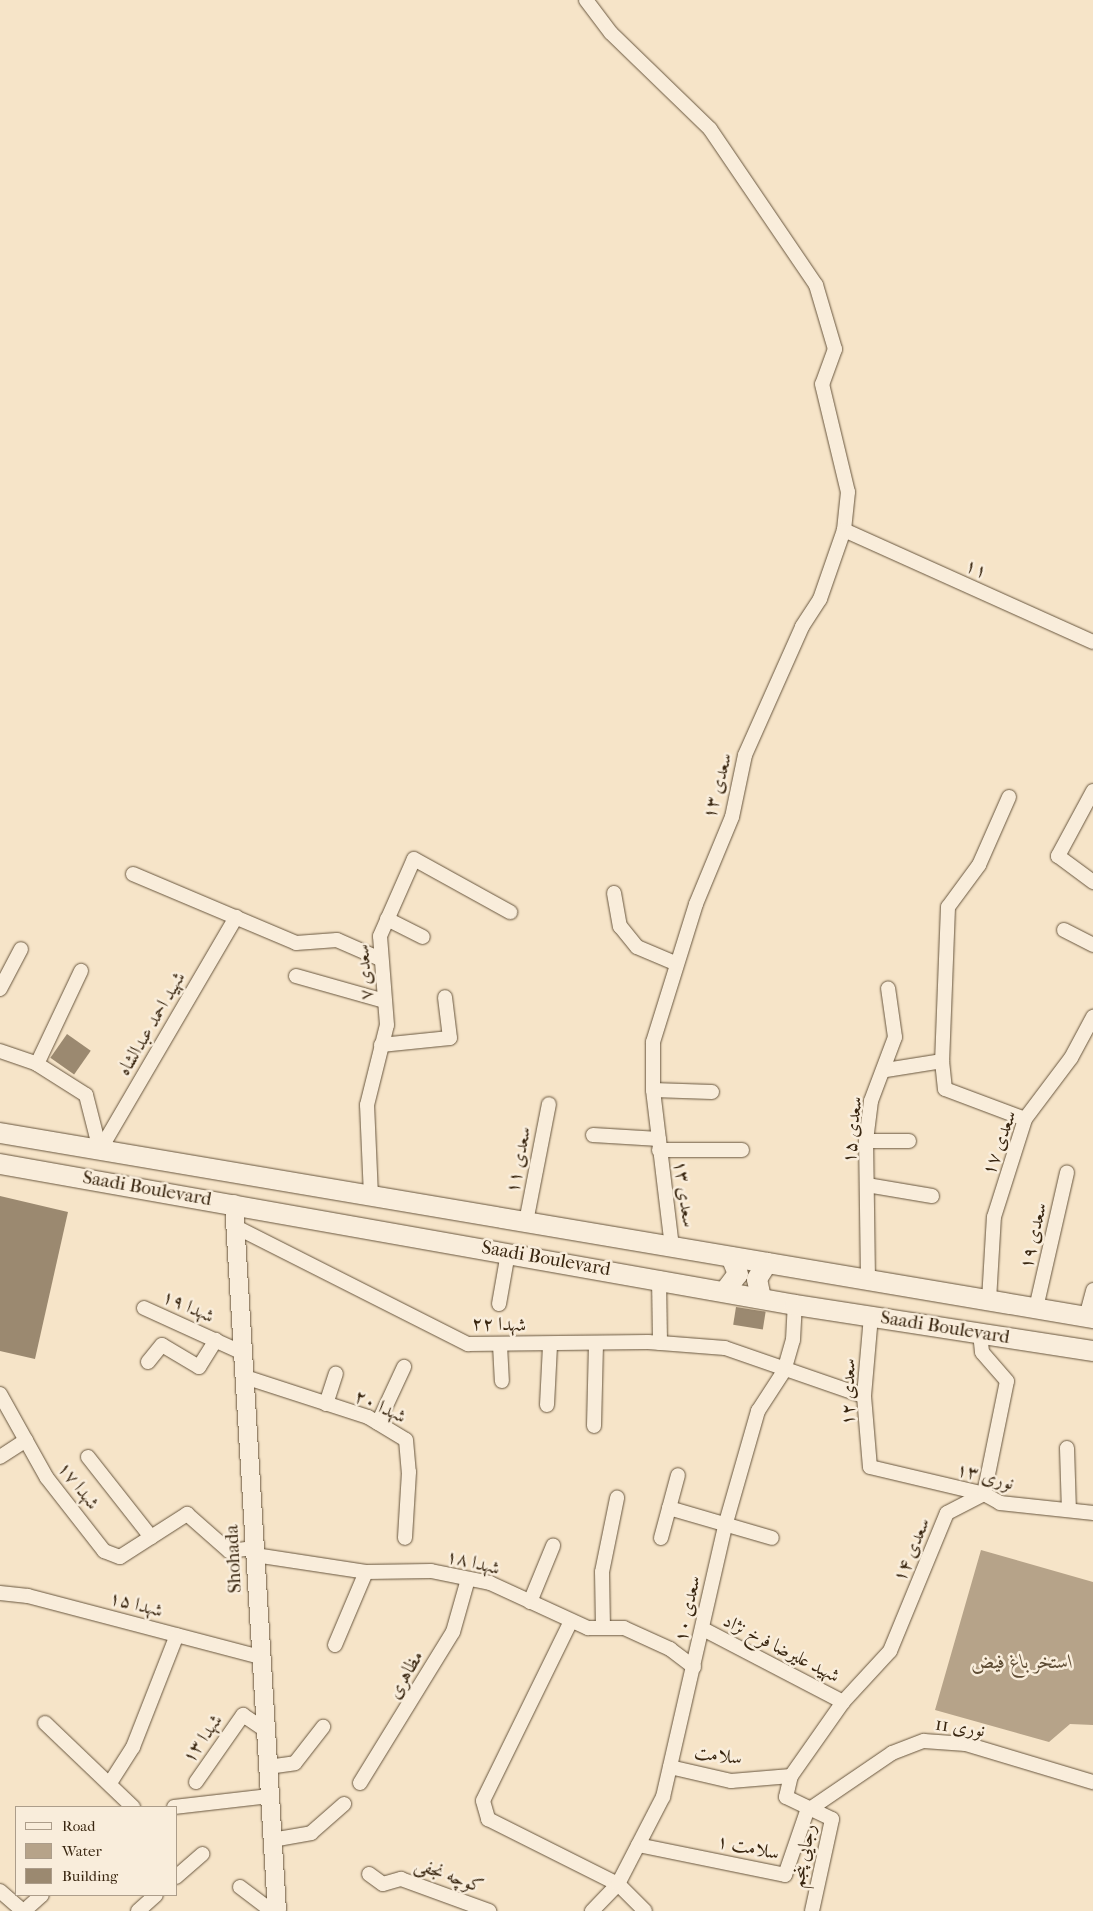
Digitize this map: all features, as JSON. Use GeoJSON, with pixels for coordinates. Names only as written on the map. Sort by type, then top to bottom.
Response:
{"type":"FeatureCollection","features":[{"type":"Feature","properties":{"kind":"main road","name":"Saadi Boulevard"},"geometry":{"type":"LineString","coordinates":[[0,1133],[1089,1317]]}},
{"type":"Feature","properties":{"kind":"main road","name":"Saadi Boulevard"},"geometry":{"type":"LineString","coordinates":[[0,1164],[659,1278],[795,1305],[1093,1351]]}},
{"type":"Feature","properties":{"kind":"main road"},"geometry":{"type":"LineString","coordinates":[[725,1291],[738,1274],[731,1257]]}},
{"type":"Feature","properties":{"kind":"main road"},"geometry":{"type":"LineString","coordinates":[[761,1298],[757,1279],[767,1263]]}},
{"type":"Feature","properties":{"kind":"street","name":"سعدی ۱۳"},"geometry":{"type":"LineString","coordinates":[[586,0],[611,34],[710,129],[816,285],[835,349],[822,384],[848,492],[844,530],[820,599],[802,627],[745,755],[732,816],[677,964],[653,1042],[653,1090],[672,1247]]}},
{"type":"Feature","properties":{"kind":"street","name":"۱۱"},"geometry":{"type":"LineString","coordinates":[[844,530],[1093,642]]}},
{"type":"Feature","properties":{"kind":"street"},"geometry":{"type":"LineString","coordinates":[[1093,791],[1058,856],[1093,882]]}},
{"type":"Feature","properties":{"kind":"street"},"geometry":{"type":"LineString","coordinates":[[1010,796],[979,865],[948,907],[942,1061],[945,1089],[1025,1119]]}},
{"type":"Feature","properties":{"kind":"street","name":"سعدی ۷"},"geometry":{"type":"LineString","coordinates":[[371,1196],[367,1105],[387,1025],[380,959],[380,936],[414,859],[510,912]]}},
{"type":"Feature","properties":{"kind":"street"},"geometry":{"type":"LineString","coordinates":[[133,874],[296,943],[337,940],[380,959]]}},
{"type":"Feature","properties":{"kind":"street"},"geometry":{"type":"LineString","coordinates":[[614,893],[620,926],[637,948],[677,964]]}},
{"type":"Feature","properties":{"kind":"street","name":"شهید احمد عبدالشاه"},"geometry":{"type":"LineString","coordinates":[[100,1150],[236,917]]}},
{"type":"Feature","properties":{"kind":"street"},"geometry":{"type":"LineString","coordinates":[[387,919],[423,937]]}},
{"type":"Feature","properties":{"kind":"street"},"geometry":{"type":"LineString","coordinates":[[1064,930],[1093,945]]}},
{"type":"Feature","properties":{"kind":"street"},"geometry":{"type":"LineString","coordinates":[[0,989],[21,949]]}},
{"type":"Feature","properties":{"kind":"street"},"geometry":{"type":"LineString","coordinates":[[37,1064],[82,971]]}},
{"type":"Feature","properties":{"kind":"street"},"geometry":{"type":"LineString","coordinates":[[296,976],[385,1001]]}},
{"type":"Feature","properties":{"kind":"street","name":"سعدی ۱۵"},"geometry":{"type":"LineString","coordinates":[[868,1280],[866,1141],[871,1100],[886,1070],[895,1037],[888,988]]}},
{"type":"Feature","properties":{"kind":"street"},"geometry":{"type":"LineString","coordinates":[[381,1045],[450,1038],[445,997]]}},
{"type":"Feature","properties":{"kind":"street","name":"سعدی ۱۷"},"geometry":{"type":"LineString","coordinates":[[989,1300],[994,1218],[1025,1119],[1089,1035],[1093,1017]]}},
{"type":"Feature","properties":{"kind":"street"},"geometry":{"type":"LineString","coordinates":[[0,1051],[37,1064],[86,1096],[100,1150]]}},
{"type":"Feature","properties":{"kind":"street"},"geometry":{"type":"LineString","coordinates":[[886,1070],[942,1061]]}},
{"type":"Feature","properties":{"kind":"street"},"geometry":{"type":"LineString","coordinates":[[653,1090],[712,1092]]}},
{"type":"Feature","properties":{"kind":"street","name":"سعدی ۱۱"},"geometry":{"type":"LineString","coordinates":[[526,1222],[549,1104]]}},
{"type":"Feature","properties":{"kind":"street"},"geometry":{"type":"LineString","coordinates":[[593,1135],[659,1144],[742,1150]]}},
{"type":"Feature","properties":{"kind":"street"},"geometry":{"type":"LineString","coordinates":[[866,1141],[908,1141]]}},
{"type":"Feature","properties":{"kind":"street","name":"سعدی ۱۹"},"geometry":{"type":"LineString","coordinates":[[1036,1308],[1068,1173]]}},
{"type":"Feature","properties":{"kind":"street"},"geometry":{"type":"LineString","coordinates":[[867,1185],[932,1196]]}},
{"type":"Feature","properties":{"kind":"street","name":"Shohada"},"geometry":{"type":"LineString","coordinates":[[234,1204],[269,1796],[278,1911]]}},
{"type":"Feature","properties":{"kind":"street","name":"شهدا ۲۲"},"geometry":{"type":"LineString","coordinates":[[236,1227],[441,1334],[468,1344],[660,1343],[725,1348],[784,1371],[864,1396]]}},
{"type":"Feature","properties":{"kind":"street"},"geometry":{"type":"LineString","coordinates":[[499,1304],[508,1253]]}},
{"type":"Feature","properties":{"kind":"street"},"geometry":{"type":"LineString","coordinates":[[659,1278],[660,1343]]}},
{"type":"Feature","properties":{"kind":"street"},"geometry":{"type":"LineString","coordinates":[[1089,1317],[1093,1290]]}},
{"type":"Feature","properties":{"kind":"street","name":"سعدی ۱۰"},"geometry":{"type":"LineString","coordinates":[[592,1911],[618,1884],[663,1797],[726,1526],[758,1411],[784,1371],[793,1340],[795,1305]]}},
{"type":"Feature","properties":{"kind":"street","name":"شهدا ۱۹"},"geometry":{"type":"LineString","coordinates":[[144,1308],[243,1352]]}},
{"type":"Feature","properties":{"kind":"street","name":"سعدی ۱۲"},"geometry":{"type":"LineString","coordinates":[[870,1467],[864,1396],[871,1316]]}},
{"type":"Feature","properties":{"kind":"street"},"geometry":{"type":"LineString","coordinates":[[980,1334],[982,1352],[1007,1381],[984,1494]]}},
{"type":"Feature","properties":{"kind":"street","name":"شهدا ۱۹"},"geometry":{"type":"LineString","coordinates":[[148,1362],[162,1345],[199,1367],[216,1340]]}},
{"type":"Feature","properties":{"kind":"street"},"geometry":{"type":"LineString","coordinates":[[594,1426],[596,1344]]}},
{"type":"Feature","properties":{"kind":"street"},"geometry":{"type":"LineString","coordinates":[[500,1345],[502,1381]]}},
{"type":"Feature","properties":{"kind":"street"},"geometry":{"type":"LineString","coordinates":[[547,1405],[550,1345]]}},
{"type":"Feature","properties":{"kind":"street"},"geometry":{"type":"LineString","coordinates":[[378,1423],[404,1367]]}},
{"type":"Feature","properties":{"kind":"street"},"geometry":{"type":"LineString","coordinates":[[326,1404],[336,1374]]}},
{"type":"Feature","properties":{"kind":"street","name":"شهدا ۲۰"},"geometry":{"type":"LineString","coordinates":[[245,1377],[378,1423],[406,1440],[409,1472],[405,1538]]}},
{"type":"Feature","properties":{"kind":"street","name":"شهدا ۱۷"},"geometry":{"type":"LineString","coordinates":[[0,1394],[46,1478],[104,1551],[120,1557],[187,1514],[229,1551],[255,1552]]}},
{"type":"Feature","properties":{"kind":"street"},"geometry":{"type":"LineString","coordinates":[[0,1457],[26,1440]]}},
{"type":"Feature","properties":{"kind":"street"},"geometry":{"type":"LineString","coordinates":[[1067,1448],[1069,1510]]}},
{"type":"Feature","properties":{"kind":"street","name":"شهدا ۱۷"},"geometry":{"type":"LineString","coordinates":[[88,1457],[151,1537]]}},
{"type":"Feature","properties":{"kind":"street","name":"نوری ۱۳"},"geometry":{"type":"LineString","coordinates":[[870,1467],[984,1494],[1000,1503],[1093,1513]]}},
{"type":"Feature","properties":{"kind":"street"},"geometry":{"type":"LineString","coordinates":[[661,1538],[678,1475]]}},
{"type":"Feature","properties":{"kind":"street","name":"سعدی ۱۴"},"geometry":{"type":"LineString","coordinates":[[791,1776],[843,1702],[890,1651],[947,1513],[984,1494]]}},
{"type":"Feature","properties":{"kind":"street"},"geometry":{"type":"LineString","coordinates":[[604,1628],[602,1572],[617,1498]]}},
{"type":"Feature","properties":{"kind":"street"},"geometry":{"type":"LineString","coordinates":[[670,1508],[772,1538]]}},
{"type":"Feature","properties":{"kind":"street"},"geometry":{"type":"LineString","coordinates":[[530,1602],[553,1546]]}},
{"type":"Feature","properties":{"kind":"street","name":"شهدا ۱۸"},"geometry":{"type":"LineString","coordinates":[[255,1552],[366,1572],[431,1571],[490,1583],[571,1621],[604,1628],[624,1628],[670,1649],[694,1667]]}},
{"type":"Feature","properties":{"kind":"street"},"geometry":{"type":"LineString","coordinates":[[335,1644],[366,1572]]}},
{"type":"Feature","properties":{"kind":"street","name":"مظاهری"},"geometry":{"type":"LineString","coordinates":[[360,1783],[452,1632],[468,1579]]}},
{"type":"Feature","properties":{"kind":"street","name":"شهدا ۱۵"},"geometry":{"type":"LineString","coordinates":[[0,1593],[261,1657]]}},
{"type":"Feature","properties":{"kind":"street"},"geometry":{"type":"LineString","coordinates":[[571,1621],[483,1802],[488,1818],[618,1884],[645,1911]]}},
{"type":"Feature","properties":{"kind":"street","name":"شهید علیرضا فرخ نژاد"},"geometry":{"type":"LineString","coordinates":[[703,1629],[843,1702]]}},
{"type":"Feature","properties":{"kind":"street"},"geometry":{"type":"LineString","coordinates":[[110,1783],[133,1747],[177,1635]]}},
{"type":"Feature","properties":{"kind":"street","name":"شهدا ۱۳"},"geometry":{"type":"LineString","coordinates":[[196,1782],[242,1715],[265,1730]]}},
{"type":"Feature","properties":{"kind":"street"},"geometry":{"type":"LineString","coordinates":[[45,1723],[132,1806]]}},
{"type":"Feature","properties":{"kind":"street"},"geometry":{"type":"LineString","coordinates":[[268,1767],[295,1763],[323,1726]]}},
{"type":"Feature","properties":{"kind":"street","name":"نوری 11"},"geometry":{"type":"LineString","coordinates":[[807,1810],[892,1753],[924,1741],[966,1744],[1093,1782]]}},
{"type":"Feature","properties":{"kind":"street","name":"سلامت"},"geometry":{"type":"LineString","coordinates":[[670,1767],[731,1781],[791,1776]]}},
{"type":"Feature","properties":{"kind":"street","name":"رجایی پنجم"},"geometry":{"type":"LineString","coordinates":[[791,1776],[786,1797],[807,1810],[832,1819],[812,1911]]}},
{"type":"Feature","properties":{"kind":"street"},"geometry":{"type":"LineString","coordinates":[[178,1807],[269,1796]]}},
{"type":"Feature","properties":{"kind":"street"},"geometry":{"type":"LineString","coordinates":[[272,1840],[311,1833],[344,1804]]}},
{"type":"Feature","properties":{"kind":"street","name":"سلامت ۱"},"geometry":{"type":"LineString","coordinates":[[638,1845],[785,1875],[807,1810]]}},
{"type":"Feature","properties":{"kind":"street"},"geometry":{"type":"LineString","coordinates":[[178,1875],[202,1854]]}},
{"type":"Feature","properties":{"kind":"street","name":"کوچه نجفی"},"geometry":{"type":"LineString","coordinates":[[369,1874],[383,1884],[401,1879],[489,1911]]}},
{"type":"Feature","properties":{"kind":"street"},"geometry":{"type":"LineString","coordinates":[[240,1887],[272,1911]]}},
{"type":"Feature","properties":{"kind":"street"},"geometry":{"type":"LineString","coordinates":[[0,1892],[24,1911],[41,1896]]}},
{"type":"Feature","properties":{"kind":"street"},"geometry":{"type":"LineString","coordinates":[[138,1911],[155,1896]]}},
{"type":"Feature","properties":{"kind":"water","name":"استخر باغ فیض"},"geometry":{"type":"Polygon","coordinates":[[[981,1550],[1093,1582],[1093,1725],[1070,1724],[1049,1742],[935,1710],[981,1550]]]}},
{"type":"Feature","properties":{"kind":"building"},"geometry":{"type":"Polygon","coordinates":[[[67,1034],[91,1051],[74,1074],[50,1058],[67,1034]]]}},
{"type":"Feature","properties":{"kind":"building"},"geometry":{"type":"Polygon","coordinates":[[[0,1196],[68,1212],[35,1359],[0,1351],[0,1196]]]}},
{"type":"Feature","properties":{"kind":"building"},"geometry":{"type":"Polygon","coordinates":[[[736,1307],[766,1312],[763,1329],[733,1325],[736,1307]]]}}]}
